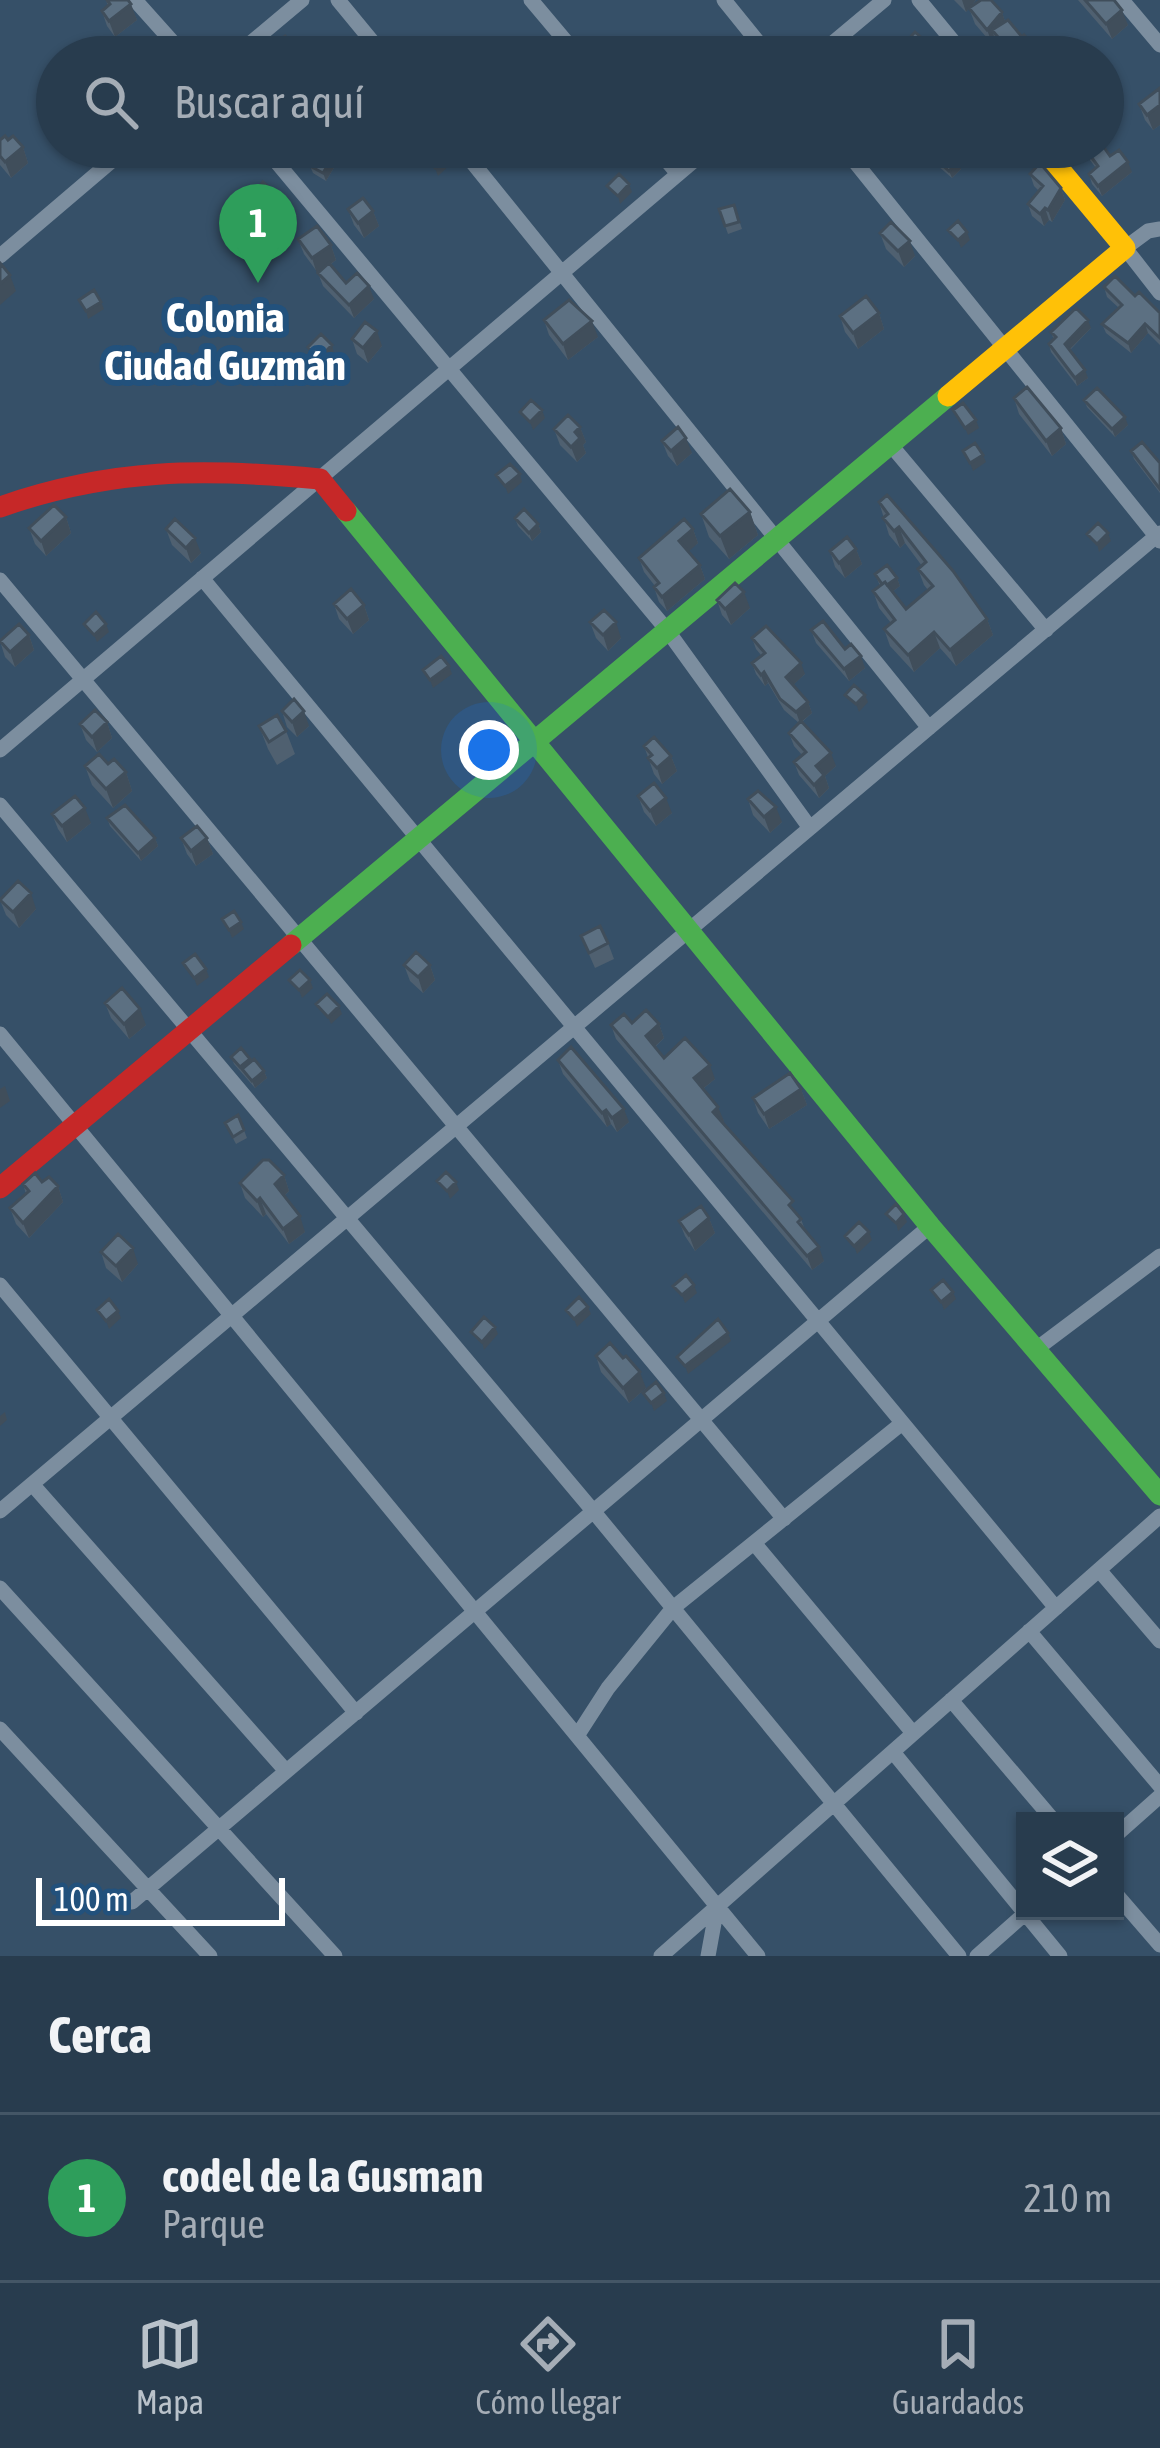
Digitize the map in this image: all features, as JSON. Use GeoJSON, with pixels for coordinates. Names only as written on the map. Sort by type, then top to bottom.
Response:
{"type":"FeatureCollection","features":[{"type":"Feature","properties":{"kind":"street"},"geometry":{"type":"LineString","coordinates":[[135,0],[167,36]]}},
{"type":"Feature","properties":{"kind":"street"},"geometry":{"type":"LineString","coordinates":[[259,36],[302,0]]}},
{"type":"Feature","properties":{"kind":"street"},"geometry":{"type":"LineString","coordinates":[[338,0],[368,36]]}},
{"type":"Feature","properties":{"kind":"street"},"geometry":{"type":"LineString","coordinates":[[530,0],[561,36]]}},
{"type":"Feature","properties":{"kind":"street"},"geometry":{"type":"LineString","coordinates":[[724,0],[753,36]]}},
{"type":"Feature","properties":{"kind":"street"},"geometry":{"type":"LineString","coordinates":[[842,36],[884,0]]}},
{"type":"Feature","properties":{"kind":"street"},"geometry":{"type":"LineString","coordinates":[[919,0],[949,36]]}},
{"type":"Feature","properties":{"kind":"street"},"geometry":{"type":"LineString","coordinates":[[1122,0],[1160,45]]}},
{"type":"Feature","properties":{"kind":"street"},"geometry":{"type":"LineString","coordinates":[[0,256],[103,168]]}},
{"type":"Feature","properties":{"kind":"street"},"geometry":{"type":"LineString","coordinates":[[282,168],[667,630],[810,828]]}},
{"type":"Feature","properties":{"kind":"street"},"geometry":{"type":"LineString","coordinates":[[477,168],[929,728]]}},
{"type":"Feature","properties":{"kind":"street"},"geometry":{"type":"LineString","coordinates":[[674,168],[679,174]]}},
{"type":"Feature","properties":{"kind":"street"},"geometry":{"type":"LineString","coordinates":[[0,750],[686,168]]}},
{"type":"Feature","properties":{"kind":"street"},"geometry":{"type":"LineString","coordinates":[[0,1510],[1159,537],[860,168]]}},
{"type":"Feature","properties":{"kind":"street"},"geometry":{"type":"LineString","coordinates":[[1058,168],[1160,293]]}},
{"type":"Feature","properties":{"kind":"street"},"geometry":{"type":"LineString","coordinates":[[0,1188],[1125,248],[1160,229]]}},
{"type":"Feature","properties":{"kind":"street"},"geometry":{"type":"LineString","coordinates":[[890,444],[1046,630]]}},
{"type":"Feature","properties":{"kind":"street"},"geometry":{"type":"LineString","coordinates":[[0,507],[58,484],[157,469],[320,479],[930,1226],[1160,1495]]}},
{"type":"Feature","properties":{"kind":"street"},"geometry":{"type":"LineString","coordinates":[[202,578],[1056,1608]]}},
{"type":"Feature","properties":{"kind":"street"},"geometry":{"type":"LineString","coordinates":[[0,580],[784,1519]]}},
{"type":"Feature","properties":{"kind":"street"},"geometry":{"type":"LineString","coordinates":[[0,805],[594,1512],[958,1956]]}},
{"type":"Feature","properties":{"kind":"street"},"geometry":{"type":"LineString","coordinates":[[0,1034],[758,1956]]}},
{"type":"Feature","properties":{"kind":"street"},"geometry":{"type":"LineString","coordinates":[[132,1902],[930,1226]]}},
{"type":"Feature","properties":{"kind":"street"},"geometry":{"type":"LineString","coordinates":[[1035,1349],[1160,1256]]}},
{"type":"Feature","properties":{"kind":"street"},"geometry":{"type":"LineString","coordinates":[[0,1285],[356,1713]]}},
{"type":"Feature","properties":{"kind":"street"},"geometry":{"type":"LineString","coordinates":[[577,1736],[608,1688],[673,1608],[901,1424]]}},
{"type":"Feature","properties":{"kind":"street"},"geometry":{"type":"LineString","coordinates":[[32,1484],[286,1771]]}},
{"type":"Feature","properties":{"kind":"street"},"geometry":{"type":"LineString","coordinates":[[661,1956],[1160,1516]]}},
{"type":"Feature","properties":{"kind":"street"},"geometry":{"type":"LineString","coordinates":[[754,1543],[913,1733]]}},
{"type":"Feature","properties":{"kind":"street"},"geometry":{"type":"LineString","coordinates":[[1100,1570],[1160,1641]]}},
{"type":"Feature","properties":{"kind":"street"},"geometry":{"type":"LineString","coordinates":[[0,1588],[335,1956]]}},
{"type":"Feature","properties":{"kind":"street"},"geometry":{"type":"LineString","coordinates":[[1029,1631],[1160,1786]]}},
{"type":"Feature","properties":{"kind":"street"},"geometry":{"type":"LineString","coordinates":[[951,1700],[1046,1812]]}},
{"type":"Feature","properties":{"kind":"street"},"geometry":{"type":"LineString","coordinates":[[0,1729],[210,1956]]}},
{"type":"Feature","properties":{"kind":"street"},"geometry":{"type":"LineString","coordinates":[[892,1752],[1016,1899]]}},
{"type":"Feature","properties":{"kind":"street"},"geometry":{"type":"LineString","coordinates":[[1124,1827],[1160,1796]]}},
{"type":"Feature","properties":{"kind":"street"},"geometry":{"type":"LineString","coordinates":[[1124,1903],[1160,1945]]}},
{"type":"Feature","properties":{"kind":"street"},"geometry":{"type":"LineString","coordinates":[[708,1956],[717,1906]]}},
{"type":"Feature","properties":{"kind":"street"},"geometry":{"type":"LineString","coordinates":[[977,1956],[1018,1920]]}},
{"type":"Feature","properties":{"kind":"street"},"geometry":{"type":"LineString","coordinates":[[1033,1920],[1060,1956]]}},
{"type":"Feature","properties":{"kind":"building"},"geometry":{"type":"Polygon","coordinates":[[[107,0],[131,4],[109,21],[102,11],[110,4],[107,0]]]}},
{"type":"Feature","properties":{"kind":"building"},"geometry":{"type":"Polygon","coordinates":[[[991,0],[1002,12],[987,30],[969,8],[991,0]]]}},
{"type":"Feature","properties":{"kind":"building"},"geometry":{"type":"Polygon","coordinates":[[[1085,0],[1114,0],[1122,10],[1106,24],[1085,0]]]}},
{"type":"Feature","properties":{"kind":"building"},"geometry":{"type":"Polygon","coordinates":[[[1008,20],[1021,36],[997,36],[992,30],[1008,20]]]}},
{"type":"Feature","properties":{"kind":"building"},"geometry":{"type":"Polygon","coordinates":[[[1160,88],[1160,105],[1147,115],[1139,104],[1160,88]]]}},
{"type":"Feature","properties":{"kind":"building"},"geometry":{"type":"Polygon","coordinates":[[[5,136],[8,140],[13,136],[23,147],[5,162],[0,140],[5,136]]]}},
{"type":"Feature","properties":{"kind":"building"},"geometry":{"type":"Polygon","coordinates":[[[1044,168],[1061,188],[1048,210],[1040,214],[1028,204],[1043,186],[1030,174],[1044,168]]]}},
{"type":"Feature","properties":{"kind":"building"},"geometry":{"type":"Polygon","coordinates":[[[1096,168],[1120,168],[1098,186],[1089,174],[1096,168]]]}},
{"type":"Feature","properties":{"kind":"building"},"geometry":{"type":"Polygon","coordinates":[[[619,174],[629,184],[618,196],[607,186],[619,174]]]}},
{"type":"Feature","properties":{"kind":"building"},"geometry":{"type":"Polygon","coordinates":[[[263,182],[283,200],[270,213],[251,196],[263,182]]]}},
{"type":"Feature","properties":{"kind":"building"},"geometry":{"type":"Polygon","coordinates":[[[363,198],[373,211],[358,223],[348,209],[363,198]]]}},
{"type":"Feature","properties":{"kind":"building"},"geometry":{"type":"Polygon","coordinates":[[[734,205],[739,222],[725,226],[719,209],[734,205]]]}},
{"type":"Feature","properties":{"kind":"building"},"geometry":{"type":"Polygon","coordinates":[[[958,221],[967,232],[958,240],[948,230],[958,221]]]}},
{"type":"Feature","properties":{"kind":"building"},"geometry":{"type":"Polygon","coordinates":[[[891,222],[910,241],[898,251],[880,233],[891,222]]]}},
{"type":"Feature","properties":{"kind":"building"},"geometry":{"type":"Polygon","coordinates":[[[317,226],[331,245],[312,258],[298,239],[317,226]]]}},
{"type":"Feature","properties":{"kind":"building"},"geometry":{"type":"Polygon","coordinates":[[[0,263],[10,275],[0,284],[0,263]]]}},
{"type":"Feature","properties":{"kind":"building"},"geometry":{"type":"Polygon","coordinates":[[[329,263],[346,283],[357,273],[369,286],[349,305],[318,273],[329,263]]]}},
{"type":"Feature","properties":{"kind":"building"},"geometry":{"type":"Polygon","coordinates":[[[1115,276],[1160,313],[1160,338],[1145,324],[1128,343],[1102,324],[1122,305],[1104,287],[1115,276]]]}},
{"type":"Feature","properties":{"kind":"building"},"geometry":{"type":"Polygon","coordinates":[[[94,290],[101,302],[86,311],[79,300],[94,290]]]}},
{"type":"Feature","properties":{"kind":"building"},"geometry":{"type":"Polygon","coordinates":[[[866,296],[879,313],[853,333],[840,316],[866,296]]]}},
{"type":"Feature","properties":{"kind":"building"},"geometry":{"type":"Polygon","coordinates":[[[569,300],[592,321],[563,344],[544,320],[569,300]]]}},
{"type":"Feature","properties":{"kind":"building"},"geometry":{"type":"Polygon","coordinates":[[[1076,308],[1088,320],[1065,344],[1085,370],[1075,378],[1049,344],[1056,337],[1051,332],[1076,308]]]}},
{"type":"Feature","properties":{"kind":"building"},"geometry":{"type":"Polygon","coordinates":[[[365,322],[377,331],[363,348],[352,339],[365,322]]]}},
{"type":"Feature","properties":{"kind":"building"},"geometry":{"type":"Polygon","coordinates":[[[321,334],[332,345],[319,358],[308,347],[321,334]]]}},
{"type":"Feature","properties":{"kind":"building"},"geometry":{"type":"Polygon","coordinates":[[[1027,387],[1061,428],[1046,441],[1014,398],[1027,387]]]}},
{"type":"Feature","properties":{"kind":"building"},"geometry":{"type":"Polygon","coordinates":[[[1097,388],[1125,417],[1112,429],[1084,400],[1097,388]]]}},
{"type":"Feature","properties":{"kind":"building"},"geometry":{"type":"Polygon","coordinates":[[[531,400],[542,410],[530,422],[520,412],[531,400]]]}},
{"type":"Feature","properties":{"kind":"building"},"geometry":{"type":"Polygon","coordinates":[[[963,403],[976,420],[965,428],[953,410],[963,403]]]}},
{"type":"Feature","properties":{"kind":"building"},"geometry":{"type":"Polygon","coordinates":[[[568,415],[580,427],[575,432],[580,438],[571,447],[554,429],[568,415]]]}},
{"type":"Feature","properties":{"kind":"building"},"geometry":{"type":"Polygon","coordinates":[[[678,427],[686,438],[671,451],[662,441],[678,427]]]}},
{"type":"Feature","properties":{"kind":"building"},"geometry":{"type":"Polygon","coordinates":[[[1142,442],[1160,463],[1160,489],[1131,451],[1142,442]]]}},
{"type":"Feature","properties":{"kind":"building"},"geometry":{"type":"Polygon","coordinates":[[[975,443],[983,455],[970,463],[963,451],[975,443]]]}},
{"type":"Feature","properties":{"kind":"building"},"geometry":{"type":"Polygon","coordinates":[[[510,464],[520,474],[505,486],[496,475],[510,464]]]}},
{"type":"Feature","properties":{"kind":"building"},"geometry":{"type":"Polygon","coordinates":[[[730,489],[750,512],[720,536],[701,514],[730,489]]]}},
{"type":"Feature","properties":{"kind":"building"},"geometry":{"type":"Polygon","coordinates":[[[887,495],[953,571],[987,619],[950,650],[934,632],[908,655],[884,629],[895,620],[873,591],[885,582],[906,609],[933,586],[918,569],[926,562],[899,527],[894,531],[883,518],[888,514],[879,502],[887,495]]]}},
{"type":"Feature","properties":{"kind":"building"},"geometry":{"type":"Polygon","coordinates":[[[54,505],[66,517],[41,541],[29,528],[54,505]]]}},
{"type":"Feature","properties":{"kind":"building"},"geometry":{"type":"Polygon","coordinates":[[[524,509],[538,524],[529,533],[515,518],[524,509]]]}},
{"type":"Feature","properties":{"kind":"building"},"geometry":{"type":"Polygon","coordinates":[[[175,519],[195,538],[186,548],[166,529],[175,519]]]}},
{"type":"Feature","properties":{"kind":"building"},"geometry":{"type":"Polygon","coordinates":[[[684,519],[693,529],[679,541],[700,565],[662,597],[654,587],[659,583],[639,558],[684,519]]]}},
{"type":"Feature","properties":{"kind":"building"},"geometry":{"type":"Polygon","coordinates":[[[1098,523],[1108,533],[1097,544],[1087,534],[1098,523]]]}},
{"type":"Feature","properties":{"kind":"building"},"geometry":{"type":"Polygon","coordinates":[[[847,537],[856,549],[839,563],[830,551],[847,537]]]}},
{"type":"Feature","properties":{"kind":"building"},"geometry":{"type":"Polygon","coordinates":[[[887,565],[897,578],[887,585],[875,574],[887,565]]]}},
{"type":"Feature","properties":{"kind":"building"},"geometry":{"type":"Polygon","coordinates":[[[735,583],[744,592],[725,609],[717,600],[735,583]]]}},
{"type":"Feature","properties":{"kind":"building"},"geometry":{"type":"Polygon","coordinates":[[[351,589],[364,605],[347,619],[334,604],[351,589]]]}},
{"type":"Feature","properties":{"kind":"building"},"geometry":{"type":"Polygon","coordinates":[[[604,610],[616,622],[603,635],[590,622],[604,610]]]}},
{"type":"Feature","properties":{"kind":"building"},"geometry":{"type":"Polygon","coordinates":[[[96,612],[106,624],[94,635],[84,624],[96,612]]]}},
{"type":"Feature","properties":{"kind":"building"},"geometry":{"type":"Polygon","coordinates":[[[823,621],[845,649],[851,644],[861,656],[844,669],[811,630],[823,621]]]}},
{"type":"Feature","properties":{"kind":"building"},"geometry":{"type":"Polygon","coordinates":[[[19,624],[29,635],[10,652],[0,641],[19,624]]]}},
{"type":"Feature","properties":{"kind":"building"},"geometry":{"type":"Polygon","coordinates":[[[766,626],[801,663],[786,677],[808,702],[796,712],[752,663],[765,653],[752,638],[766,626]]]}},
{"type":"Feature","properties":{"kind":"building"},"geometry":{"type":"Polygon","coordinates":[[[441,656],[449,666],[430,680],[423,670],[441,656]]]}},
{"type":"Feature","properties":{"kind":"building"},"geometry":{"type":"Polygon","coordinates":[[[854,685],[865,695],[856,704],[845,695],[854,685]]]}},
{"type":"Feature","properties":{"kind":"building"},"geometry":{"type":"Polygon","coordinates":[[[294,699],[304,711],[292,722],[282,711],[294,699]]]}},
{"type":"Feature","properties":{"kind":"building"},"geometry":{"type":"Polygon","coordinates":[[[95,710],[107,722],[92,737],[80,724],[95,710]]]}},
{"type":"Feature","properties":{"kind":"building"},"geometry":{"type":"Polygon","coordinates":[[[277,715],[286,731],[269,742],[259,726],[277,715]]]}},
{"type":"Feature","properties":{"kind":"building"},"geometry":{"type":"Polygon","coordinates":[[[801,721],[831,753],[816,766],[824,775],[814,785],[794,762],[806,752],[789,733],[801,721]]]}},
{"type":"Feature","properties":{"kind":"building"},"geometry":{"type":"Polygon","coordinates":[[[654,737],[671,756],[657,768],[644,746],[654,737]]]}},
{"type":"Feature","properties":{"kind":"building"},"geometry":{"type":"Polygon","coordinates":[[[99,754],[108,764],[114,759],[126,772],[106,789],[85,766],[99,754]]]}},
{"type":"Feature","properties":{"kind":"building"},"geometry":{"type":"Polygon","coordinates":[[[654,783],[666,798],[650,811],[638,796],[654,783]]]}},
{"type":"Feature","properties":{"kind":"building"},"geometry":{"type":"Polygon","coordinates":[[[758,791],[776,807],[764,817],[748,799],[758,791]]]}},
{"type":"Feature","properties":{"kind":"building"},"geometry":{"type":"Polygon","coordinates":[[[75,796],[85,808],[62,826],[52,814],[75,796]]]}},
{"type":"Feature","properties":{"kind":"building"},"geometry":{"type":"Polygon","coordinates":[[[125,805],[155,838],[138,853],[107,818],[125,805]]]}},
{"type":"Feature","properties":{"kind":"building"},"geometry":{"type":"Polygon","coordinates":[[[197,826],[207,838],[191,851],[181,838],[197,826]]]}},
{"type":"Feature","properties":{"kind":"building"},"geometry":{"type":"Polygon","coordinates":[[[18,881],[31,893],[13,912],[0,900],[18,881]]]}},
{"type":"Feature","properties":{"kind":"building"},"geometry":{"type":"Polygon","coordinates":[[[234,911],[241,922],[229,930],[222,919],[234,911]]]}},
{"type":"Feature","properties":{"kind":"building"},"geometry":{"type":"Polygon","coordinates":[[[600,926],[608,943],[589,953],[581,936],[600,926]]]}},
{"type":"Feature","properties":{"kind":"building"},"geometry":{"type":"Polygon","coordinates":[[[416,952],[430,965],[418,977],[404,965],[416,952]]]}},
{"type":"Feature","properties":{"kind":"building"},"geometry":{"type":"Polygon","coordinates":[[[195,954],[206,969],[194,978],[183,963],[195,954]]]}},
{"type":"Feature","properties":{"kind":"building"},"geometry":{"type":"Polygon","coordinates":[[[300,970],[310,980],[299,990],[289,980],[300,970]]]}},
{"type":"Feature","properties":{"kind":"building"},"geometry":{"type":"Polygon","coordinates":[[[122,988],[140,1009],[124,1024],[105,1003],[122,988]]]}},
{"type":"Feature","properties":{"kind":"building"},"geometry":{"type":"Polygon","coordinates":[[[327,994],[339,1006],[328,1017],[316,1004],[327,994]]]}},
{"type":"Feature","properties":{"kind":"building"},"geometry":{"type":"Polygon","coordinates":[[[646,1010],[659,1024],[646,1036],[664,1058],[685,1038],[710,1065],[694,1078],[718,1107],[713,1112],[793,1201],[789,1205],[801,1219],[798,1222],[819,1247],[807,1256],[611,1025],[624,1014],[632,1023],[646,1010]]]}},
{"type":"Feature","properties":{"kind":"building"},"geometry":{"type":"Polygon","coordinates":[[[571,1047],[624,1109],[612,1118],[606,1110],[602,1113],[558,1060],[571,1047]]]}},
{"type":"Feature","properties":{"kind":"building"},"geometry":{"type":"Polygon","coordinates":[[[241,1048],[250,1059],[240,1067],[231,1057],[241,1048]]]}},
{"type":"Feature","properties":{"kind":"building"},"geometry":{"type":"Polygon","coordinates":[[[254,1059],[264,1071],[252,1081],[242,1069],[254,1059]]]}},
{"type":"Feature","properties":{"kind":"building"},"geometry":{"type":"Polygon","coordinates":[[[790,1073],[801,1089],[764,1114],[753,1098],[790,1073]]]}},
{"type":"Feature","properties":{"kind":"building"},"geometry":{"type":"Polygon","coordinates":[[[238,1115],[244,1130],[233,1137],[225,1123],[238,1115]]]}},
{"type":"Feature","properties":{"kind":"building"},"geometry":{"type":"Polygon","coordinates":[[[263,1160],[284,1175],[275,1184],[300,1216],[283,1229],[260,1198],[257,1201],[240,1183],[263,1160]]]}},
{"type":"Feature","properties":{"kind":"building"},"geometry":{"type":"Polygon","coordinates":[[[446,1172],[456,1182],[447,1191],[437,1181],[446,1172]]]}},
{"type":"Feature","properties":{"kind":"building"},"geometry":{"type":"Polygon","coordinates":[[[35,1173],[42,1182],[49,1177],[58,1186],[23,1223],[10,1208],[29,1191],[23,1184],[35,1173]]]}},
{"type":"Feature","properties":{"kind":"building"},"geometry":{"type":"Polygon","coordinates":[[[896,1204],[904,1214],[896,1223],[886,1214],[896,1204]]]}},
{"type":"Feature","properties":{"kind":"building"},"geometry":{"type":"Polygon","coordinates":[[[701,1206],[709,1218],[689,1235],[679,1221],[701,1206]]]}},
{"type":"Feature","properties":{"kind":"building"},"geometry":{"type":"Polygon","coordinates":[[[859,1222],[869,1232],[854,1246],[845,1236],[859,1222]]]}},
{"type":"Feature","properties":{"kind":"building"},"geometry":{"type":"Polygon","coordinates":[[[118,1234],[133,1248],[116,1266],[101,1252],[118,1234]]]}},
{"type":"Feature","properties":{"kind":"building"},"geometry":{"type":"Polygon","coordinates":[[[686,1275],[694,1285],[682,1295],[673,1286],[686,1275]]]}},
{"type":"Feature","properties":{"kind":"building"},"geometry":{"type":"Polygon","coordinates":[[[943,1280],[953,1292],[941,1302],[931,1290],[943,1280]]]}},
{"type":"Feature","properties":{"kind":"building"},"geometry":{"type":"Polygon","coordinates":[[[579,1297],[588,1307],[574,1319],[566,1310],[579,1297]]]}},
{"type":"Feature","properties":{"kind":"building"},"geometry":{"type":"Polygon","coordinates":[[[109,1299],[118,1311],[106,1321],[97,1310],[109,1299]]]}},
{"type":"Feature","properties":{"kind":"building"},"geometry":{"type":"Polygon","coordinates":[[[484,1317],[495,1327],[482,1342],[471,1332],[484,1317]]]}},
{"type":"Feature","properties":{"kind":"building"},"geometry":{"type":"Polygon","coordinates":[[[718,1319],[728,1333],[685,1366],[677,1357],[718,1319]]]}},
{"type":"Feature","properties":{"kind":"building"},"geometry":{"type":"Polygon","coordinates":[[[610,1343],[640,1372],[623,1388],[596,1356],[610,1343]]]}},
{"type":"Feature","properties":{"kind":"building"},"geometry":{"type":"Polygon","coordinates":[[[656,1382],[664,1393],[651,1403],[643,1393],[656,1382]]]}},
{"type":"Feature","properties":{"kind":"traffic: fast"},"geometry":{"type":"LineString","coordinates":[[291,945],[948,396]]}},
{"type":"Feature","properties":{"kind":"traffic: fast"},"geometry":{"type":"LineString","coordinates":[[346,511],[930,1226],[1160,1495]]}},
{"type":"Feature","properties":{"kind":"traffic: slow"},"geometry":{"type":"LineString","coordinates":[[948,396],[1125,248],[1058,168]]}},
{"type":"Feature","properties":{"kind":"traffic: jam"},"geometry":{"type":"LineString","coordinates":[[0,507],[119,478],[237,473],[320,479],[346,511]]}},
{"type":"Feature","properties":{"kind":"traffic: jam"},"geometry":{"type":"LineString","coordinates":[[0,1188],[291,945]]}},
{"type":"Feature","properties":{"kind":"place","name":"codel de la Gusman"},"geometry":{"type":"Point","coordinates":[258,283]}},
{"type":"Feature","properties":{"kind":"district","name":"Colonia Ciudad Guzmán"},"geometry":{"type":"Point","coordinates":[225,342]}}]}
